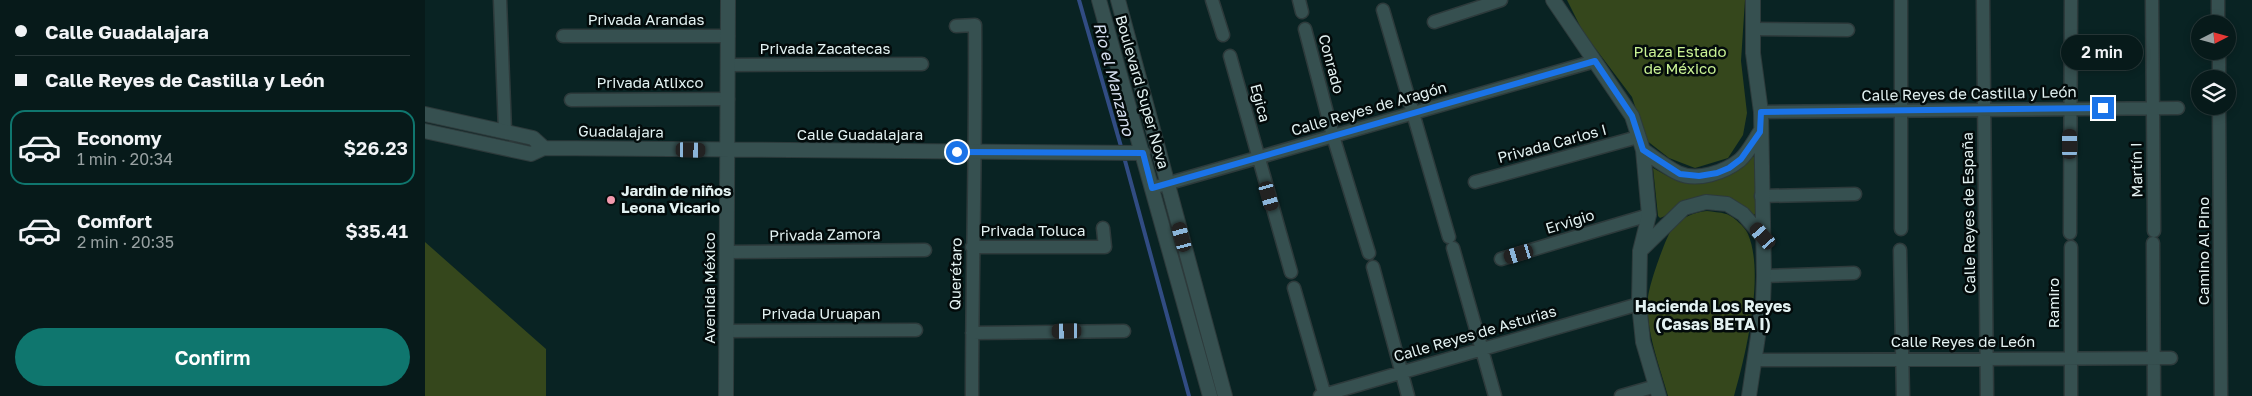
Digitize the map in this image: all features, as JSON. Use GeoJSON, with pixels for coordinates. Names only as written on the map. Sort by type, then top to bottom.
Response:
{"type":"FeatureCollection","features":[{"type":"Feature","properties":{"kind":"street"},"geometry":{"type":"LineString","coordinates":[[500,0],[505,130]]}},
{"type":"Feature","properties":{"kind":"street","name":"Avenida México"},"geometry":{"type":"LineString","coordinates":[[726,396],[729,0]]}},
{"type":"Feature","properties":{"kind":"street","name":"Boulevard Super Nova"},"geometry":{"type":"LineString","coordinates":[[1099,0],[1139,153],[1152,188],[1210,396]]}},
{"type":"Feature","properties":{"kind":"street","name":"Boulevard Super Nova"},"geometry":{"type":"LineString","coordinates":[[1118,0],[1225,396]]}},
{"type":"Feature","properties":{"kind":"street"},"geometry":{"type":"LineString","coordinates":[[1212,0],[1223,35]]}},
{"type":"Feature","properties":{"kind":"street"},"geometry":{"type":"LineString","coordinates":[[1434,22],[1501,0]]}},
{"type":"Feature","properties":{"kind":"street"},"geometry":{"type":"LineString","coordinates":[[1553,0],[1632,116],[1641,144],[1649,215],[1640,251],[1639,304],[1643,342],[1658,391],[1621,396]]}},
{"type":"Feature","properties":{"kind":"street"},"geometry":{"type":"LineString","coordinates":[[1749,396],[1763,303],[1764,276],[1761,196],[1761,112],[1753,52],[1753,0]]}},
{"type":"Feature","properties":{"kind":"street","name":"Calle Reyes de España"},"geometry":{"type":"LineString","coordinates":[[1983,0],[1987,396]]}},
{"type":"Feature","properties":{"kind":"street"},"geometry":{"type":"LineString","coordinates":[[2070,233],[2071,0]]}},
{"type":"Feature","properties":{"kind":"street","name":"Martín I"},"geometry":{"type":"LineString","coordinates":[[2152,0],[2154,396]]}},
{"type":"Feature","properties":{"kind":"street"},"geometry":{"type":"LineString","coordinates":[[2218,0],[2218,15]]}},
{"type":"Feature","properties":{"kind":"street"},"geometry":{"type":"LineString","coordinates":[[1901,1],[1901,229]]}},
{"type":"Feature","properties":{"kind":"street"},"geometry":{"type":"LineString","coordinates":[[1383,10],[1495,396]]}},
{"type":"Feature","properties":{"kind":"street","name":"Querétaro"},"geometry":{"type":"LineString","coordinates":[[956,26],[975,25],[976,152],[972,247],[972,396]]}},
{"type":"Feature","properties":{"kind":"street","name":"Conrado"},"geometry":{"type":"LineString","coordinates":[[1305,29],[1333,136],[1369,253]]}},
{"type":"Feature","properties":{"kind":"street"},"geometry":{"type":"LineString","coordinates":[[1753,29],[1848,30]]}},
{"type":"Feature","properties":{"kind":"street","name":"Privada Arandas"},"geometry":{"type":"LineString","coordinates":[[563,36],[728,36]]}},
{"type":"Feature","properties":{"kind":"street","name":"Egica"},"geometry":{"type":"LineString","coordinates":[[1230,56],[1291,272]]}},
{"type":"Feature","properties":{"kind":"street","name":"Calle Reyes de Aragón"},"geometry":{"type":"LineString","coordinates":[[1152,188],[1595,61]]}},
{"type":"Feature","properties":{"kind":"street","name":"Privada Zacatecas"},"geometry":{"type":"LineString","coordinates":[[728,65],[922,64]]}},
{"type":"Feature","properties":{"kind":"street","name":"Privada Atlixco"},"geometry":{"type":"LineString","coordinates":[[571,100],[728,99]]}},
{"type":"Feature","properties":{"kind":"street","name":"Calle Reyes de Castilla y León"},"geometry":{"type":"LineString","coordinates":[[1761,112],[2178,108]]}},
{"type":"Feature","properties":{"kind":"street"},"geometry":{"type":"LineString","coordinates":[[425,114],[505,130],[533,138],[544,148]]}},
{"type":"Feature","properties":{"kind":"street","name":"Camino Al Pino"},"geometry":{"type":"LineString","coordinates":[[2219,115],[2221,396]]}},
{"type":"Feature","properties":{"kind":"street","name":"Guadalajara"},"geometry":{"type":"LineString","coordinates":[[425,131],[531,154],[544,148],[727,150]]}},
{"type":"Feature","properties":{"kind":"street"},"geometry":{"type":"LineString","coordinates":[[1641,144],[1680,174],[1699,176],[1717,173],[1741,159],[1760,132]]}},
{"type":"Feature","properties":{"kind":"street","name":"Privada Carlos I"},"geometry":{"type":"LineString","coordinates":[[1475,182],[1641,144]]}},
{"type":"Feature","properties":{"kind":"street","name":"Calle Guadalajara"},"geometry":{"type":"LineString","coordinates":[[727,150],[1139,153]]}},
{"type":"Feature","properties":{"kind":"street"},"geometry":{"type":"LineString","coordinates":[[1761,196],[1855,194]]}},
{"type":"Feature","properties":{"kind":"street"},"geometry":{"type":"LineString","coordinates":[[1640,251],[1684,208],[1706,202],[1727,204],[1743,214],[1763,236]]}},
{"type":"Feature","properties":{"kind":"street","name":"Ervigio"},"geometry":{"type":"LineString","coordinates":[[1501,259],[1649,215]]}},
{"type":"Feature","properties":{"kind":"street","name":"Privada Toluca"},"geometry":{"type":"LineString","coordinates":[[972,247],[1105,247],[1103,228]]}},
{"type":"Feature","properties":{"kind":"street","name":"Ramiro"},"geometry":{"type":"LineString","coordinates":[[2071,247],[2071,396]]}},
{"type":"Feature","properties":{"kind":"street","name":"Privada Zamora"},"geometry":{"type":"LineString","coordinates":[[727,252],[925,250]]}},
{"type":"Feature","properties":{"kind":"street"},"geometry":{"type":"LineString","coordinates":[[1900,250],[1903,396]]}},
{"type":"Feature","properties":{"kind":"street"},"geometry":{"type":"LineString","coordinates":[[1373,267],[1408,396]]}},
{"type":"Feature","properties":{"kind":"street"},"geometry":{"type":"LineString","coordinates":[[1764,276],[1854,274]]}},
{"type":"Feature","properties":{"kind":"street"},"geometry":{"type":"LineString","coordinates":[[1294,288],[1323,396]]}},
{"type":"Feature","properties":{"kind":"street","name":"Calle Reyes de Asturias"},"geometry":{"type":"LineString","coordinates":[[1323,396],[1639,304]]}},
{"type":"Feature","properties":{"kind":"street","name":"Privada Uruapan"},"geometry":{"type":"LineString","coordinates":[[726,331],[916,330]]}},
{"type":"Feature","properties":{"kind":"street"},"geometry":{"type":"LineString","coordinates":[[972,333],[1124,330]]}},
{"type":"Feature","properties":{"kind":"street","name":"Calle Reyes de León"},"geometry":{"type":"LineString","coordinates":[[1755,360],[2171,358]]}},
{"type":"Feature","properties":{"kind":"green space","name":"Plaza Estado de México"},"geometry":{"type":"Polygon","coordinates":[[[1567,0],[1745,0],[1741,61],[1747,113],[1743,135],[1728,158],[1695,168],[1669,158],[1646,140],[1632,97],[1583,32],[1567,0]]]}},
{"type":"Feature","properties":{"kind":"green space"},"geometry":{"type":"Polygon","coordinates":[[[1755,156],[1756,214],[1753,215],[1729,200],[1711,196],[1692,198],[1683,202],[1663,217],[1660,218],[1658,216],[1653,168],[1671,178],[1684,181],[1755,156]]]}},
{"type":"Feature","properties":{"kind":"green space"},"geometry":{"type":"Polygon","coordinates":[[[1707,211],[1729,215],[1739,222],[1748,234],[1753,251],[1755,270],[1754,292],[1744,359],[1734,396],[1668,396],[1651,335],[1648,311],[1649,293],[1662,251],[1673,227],[1680,220],[1707,211]]]}},
{"type":"Feature","properties":{"kind":"green space"},"geometry":{"type":"Polygon","coordinates":[[[425,242],[546,349],[546,396],[425,396],[425,242]]]}},
{"type":"Feature","properties":{"kind":"waterway","name":"Rio el Manzano"},"geometry":{"type":"LineString","coordinates":[[1079,0],[1122,150]]}},
{"type":"Feature","properties":{"kind":"waterway","name":"Rio el Manzano"},"geometry":{"type":"LineString","coordinates":[[1124,157],[1189,396]]}},
{"type":"Feature","properties":{"kind":"place","name":"Jardin de niños Leona Vicario"},"geometry":{"type":"Point","coordinates":[611,200]}},
{"type":"Feature","properties":{"kind":"district","name":"Hacienda Los Reyes (Casas BETA I)"},"geometry":{"type":"Point","coordinates":[1713,315]}},
{"type":"Feature","properties":{"kind":"route"},"geometry":{"type":"LineString","coordinates":[[957,152],[1143,153],[1152,188],[1595,61],[1632,116],[1643,150],[1680,174],[1699,176],[1717,173],[1729,168],[1741,159],[1760,132],[1761,112],[2103,108]]}}]}
